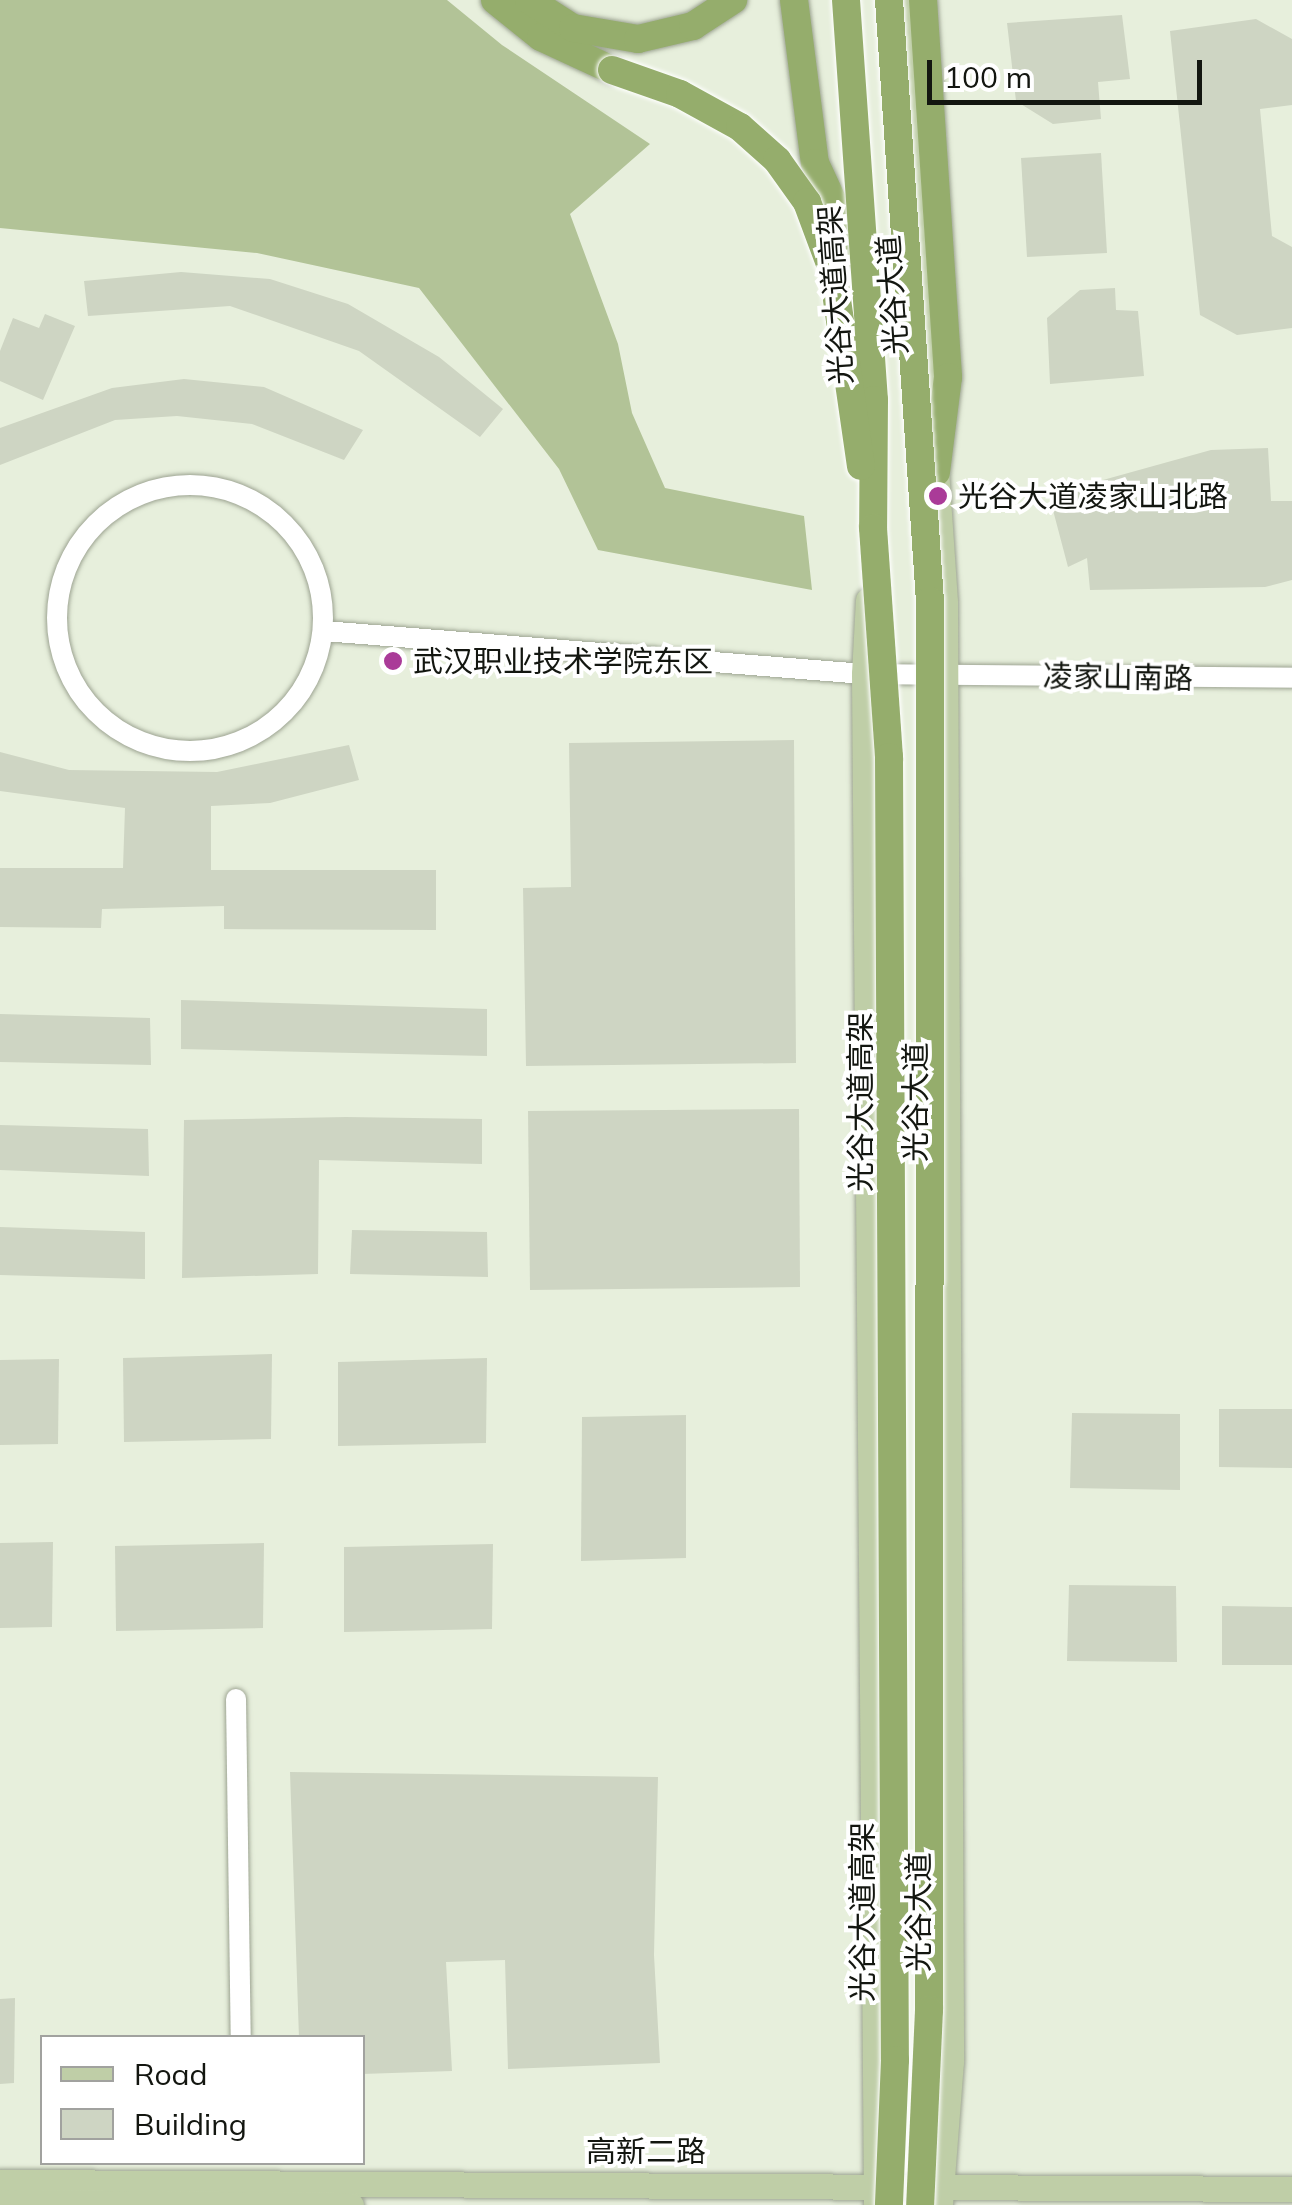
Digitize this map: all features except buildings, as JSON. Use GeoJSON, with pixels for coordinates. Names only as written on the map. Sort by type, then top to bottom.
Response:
{"type":"FeatureCollection","features":[{"type":"Feature","properties":{"kind":"highway"},"geometry":{"type":"LineString","coordinates":[[495,0],[575,58],[680,94],[740,127],[792,180],[830,258],[873,528]]}},
{"type":"Feature","properties":{"kind":"highway"},"geometry":{"type":"LineString","coordinates":[[529,0],[573,28],[638,39],[693,26],[733,0]]}},
{"type":"Feature","properties":{"kind":"highway"},"geometry":{"type":"LineString","coordinates":[[794,0],[797,54],[814,163],[858,256]]}},
{"type":"Feature","properties":{"kind":"highway","name":"光谷大道高架"},"geometry":{"type":"LineString","coordinates":[[846,0],[874,400],[873,528],[890,758],[894,2060],[881,2198]]}},
{"type":"Feature","properties":{"kind":"highway"},"geometry":{"type":"LineString","coordinates":[[889,0],[930,601],[929,2010],[934,2200]]}},
{"type":"Feature","properties":{"kind":"highway"},"geometry":{"type":"LineString","coordinates":[[924,0],[948,377],[936,472]]}},
{"type":"Feature","properties":{"kind":"main road","name":"光谷大道"},"geometry":{"type":"LineString","coordinates":[[838,0],[858,256],[869,593],[864,674],[881,2198]]}},
{"type":"Feature","properties":{"kind":"main road","name":"光谷大道"},"geometry":{"type":"LineString","coordinates":[[904,0],[936,472],[945,675],[951,2061],[934,2200]]}},
{"type":"Feature","properties":{"kind":"main road","name":"高新二路"},"geometry":{"type":"LineString","coordinates":[[0,2182],[242,2172],[934,2200],[1292,2189]]}},
{"type":"Feature","properties":{"kind":"main road"},"geometry":{"type":"LineString","coordinates":[[0,2202],[351,2205]]}},
{"type":"Feature","properties":{"kind":"street"},"geometry":{"type":"LineString","coordinates":[[198,485],[240,494],[277,516],[296,538],[321,588],[324,630],[312,675],[285,713],[248,740],[203,752],[157,748],[114,730],[81,698],[61,656],[56,614],[64,572],[96,525],[117,506],[156,489],[198,485]]}},
{"type":"Feature","properties":{"kind":"street","name":"凌家山南路"},"geometry":{"type":"LineString","coordinates":[[324,630],[864,674],[1292,678]]}},
{"type":"Feature","properties":{"kind":"street"},"geometry":{"type":"LineString","coordinates":[[236,1700],[240,2035]]}},
{"type":"Feature","properties":{"kind":"green space"},"geometry":{"type":"Polygon","coordinates":[[[0,0],[447,0],[502,45],[650,144],[570,214],[618,344],[632,413],[665,488],[804,516],[812,590],[598,550],[559,469],[419,288],[257,253],[0,228],[0,0]]]}},
{"type":"Feature","properties":{"kind":"place","name":"光谷大道凌家山北路"},"geometry":{"type":"Point","coordinates":[938,496]}},
{"type":"Feature","properties":{"kind":"place","name":"武汉职业技术学院东区"},"geometry":{"type":"Point","coordinates":[393,661]}}]}
